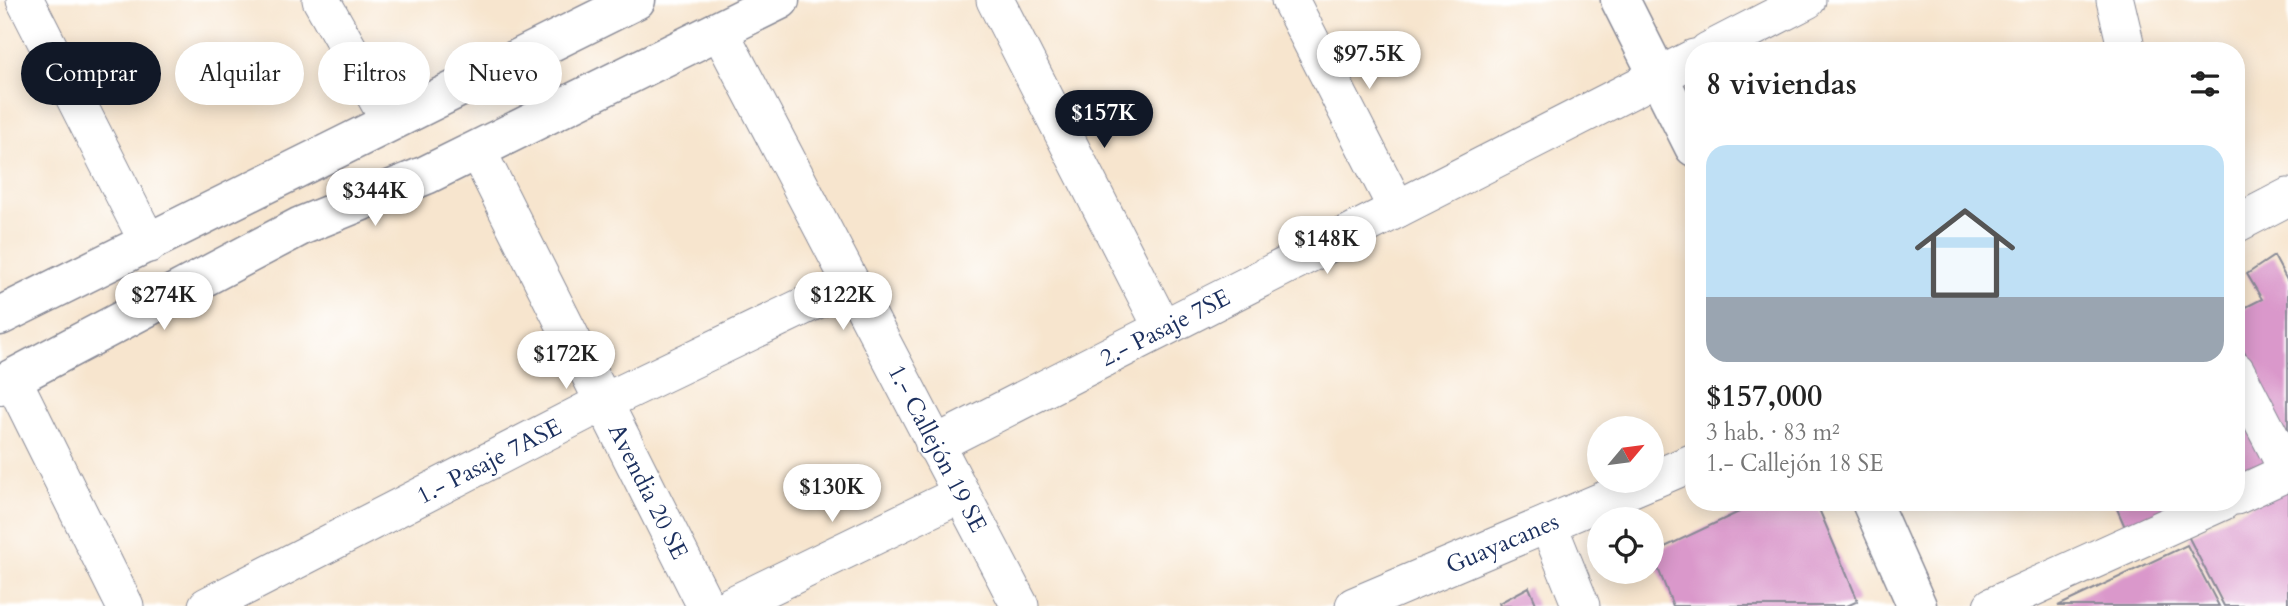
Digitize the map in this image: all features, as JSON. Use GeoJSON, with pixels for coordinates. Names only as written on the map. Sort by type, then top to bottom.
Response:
{"type":"FeatureCollection","features":[{"type":"Feature","properties":{"kind":"main road"},"geometry":{"type":"LineString","coordinates":[[0,316],[636,0]]}},
{"type":"Feature","properties":{"kind":"main road"},"geometry":{"type":"LineString","coordinates":[[6,382],[301,226],[426,175],[780,0]]}},
{"type":"Feature","properties":{"kind":"main road"},"geometry":{"type":"LineString","coordinates":[[1620,0],[1685,129]]}},
{"type":"Feature","properties":{"kind":"main road"},"geometry":{"type":"LineString","coordinates":[[1875,511],[1917,606]]}},
{"type":"Feature","properties":{"kind":"street"},"geometry":{"type":"LineString","coordinates":[[25,0],[149,244]]}},
{"type":"Feature","properties":{"kind":"street"},"geometry":{"type":"LineString","coordinates":[[321,0],[390,122]]}},
{"type":"Feature","properties":{"kind":"street"},"geometry":{"type":"LineString","coordinates":[[995,0],[1162,327]]}},
{"type":"Feature","properties":{"kind":"street"},"geometry":{"type":"LineString","coordinates":[[1290,0],[1397,209]]}},
{"type":"Feature","properties":{"kind":"street"},"geometry":{"type":"LineString","coordinates":[[1725,42],[1807,0]]}},
{"type":"Feature","properties":{"kind":"street"},"geometry":{"type":"LineString","coordinates":[[2115,0],[2125,42]]}},
{"type":"Feature","properties":{"kind":"street","name":"1.- Callejón 19 SE"},"geometry":{"type":"LineString","coordinates":[[719,30],[959,495],[1020,606]]}},
{"type":"Feature","properties":{"kind":"street","name":"2.- Pasaje 7SE"},"geometry":{"type":"LineString","coordinates":[[934,444],[1685,62]]}},
{"type":"Feature","properties":{"kind":"street","name":"Avendia 20 SE"},"geometry":{"type":"LineString","coordinates":[[477,150],[706,606]]}},
{"type":"Feature","properties":{"kind":"street"},"geometry":{"type":"LineString","coordinates":[[2245,219],[2288,197]]}},
{"type":"Feature","properties":{"kind":"street","name":"1.- Pasaje 7ASE"},"geometry":{"type":"LineString","coordinates":[[206,606],[604,402],[850,284]]}},
{"type":"Feature","properties":{"kind":"street"},"geometry":{"type":"LineString","coordinates":[[6,382],[125,606]]}},
{"type":"Feature","properties":{"kind":"street"},"geometry":{"type":"LineString","coordinates":[[2245,387],[2288,471],[2245,492]]}},
{"type":"Feature","properties":{"kind":"street","name":"Guayacanes"},"geometry":{"type":"LineString","coordinates":[[1664,475],[1685,466]]}},
{"type":"Feature","properties":{"kind":"street","name":"Guayacanes"},"geometry":{"type":"LineString","coordinates":[[1354,606],[1620,494]]}},
{"type":"Feature","properties":{"kind":"street"},"geometry":{"type":"LineString","coordinates":[[730,606],[959,495]]}},
{"type":"Feature","properties":{"kind":"street"},"geometry":{"type":"LineString","coordinates":[[1992,606],[2202,511]]}},
{"type":"Feature","properties":{"kind":"street"},"geometry":{"type":"LineString","coordinates":[[1548,524],[1581,606]]}},
{"type":"Feature","properties":{"kind":"building"},"geometry":{"type":"Polygon","coordinates":[[[2274,256],[2288,282],[2288,440],[2245,354],[2245,308],[2262,299],[2247,274],[2274,256]]]}},
{"type":"Feature","properties":{"kind":"building"},"geometry":{"type":"Polygon","coordinates":[[[2245,421],[2268,463],[2245,474],[2245,421]]]}},
{"type":"Feature","properties":{"kind":"building"},"geometry":{"type":"Polygon","coordinates":[[[2288,487],[2288,606],[2224,606],[2188,536],[2239,511],[2245,511],[2245,508],[2288,487]]]}},
{"type":"Feature","properties":{"kind":"building"},"geometry":{"type":"Polygon","coordinates":[[[1741,511],[1820,511],[1858,601],[1847,606],[1673,606],[1664,583],[1664,547],[1741,511]]]}},
{"type":"Feature","properties":{"kind":"building"},"geometry":{"type":"Polygon","coordinates":[[[2118,511],[2173,511],[2128,534],[2118,511]]]}},
{"type":"Feature","properties":{"kind":"building"},"geometry":{"type":"Polygon","coordinates":[[[2187,545],[2219,606],[2058,606],[2187,545]]]}},
{"type":"Feature","properties":{"kind":"building"},"geometry":{"type":"Polygon","coordinates":[[[1529,587],[1537,606],[1500,606],[1499,603],[1529,587]]]}}]}
